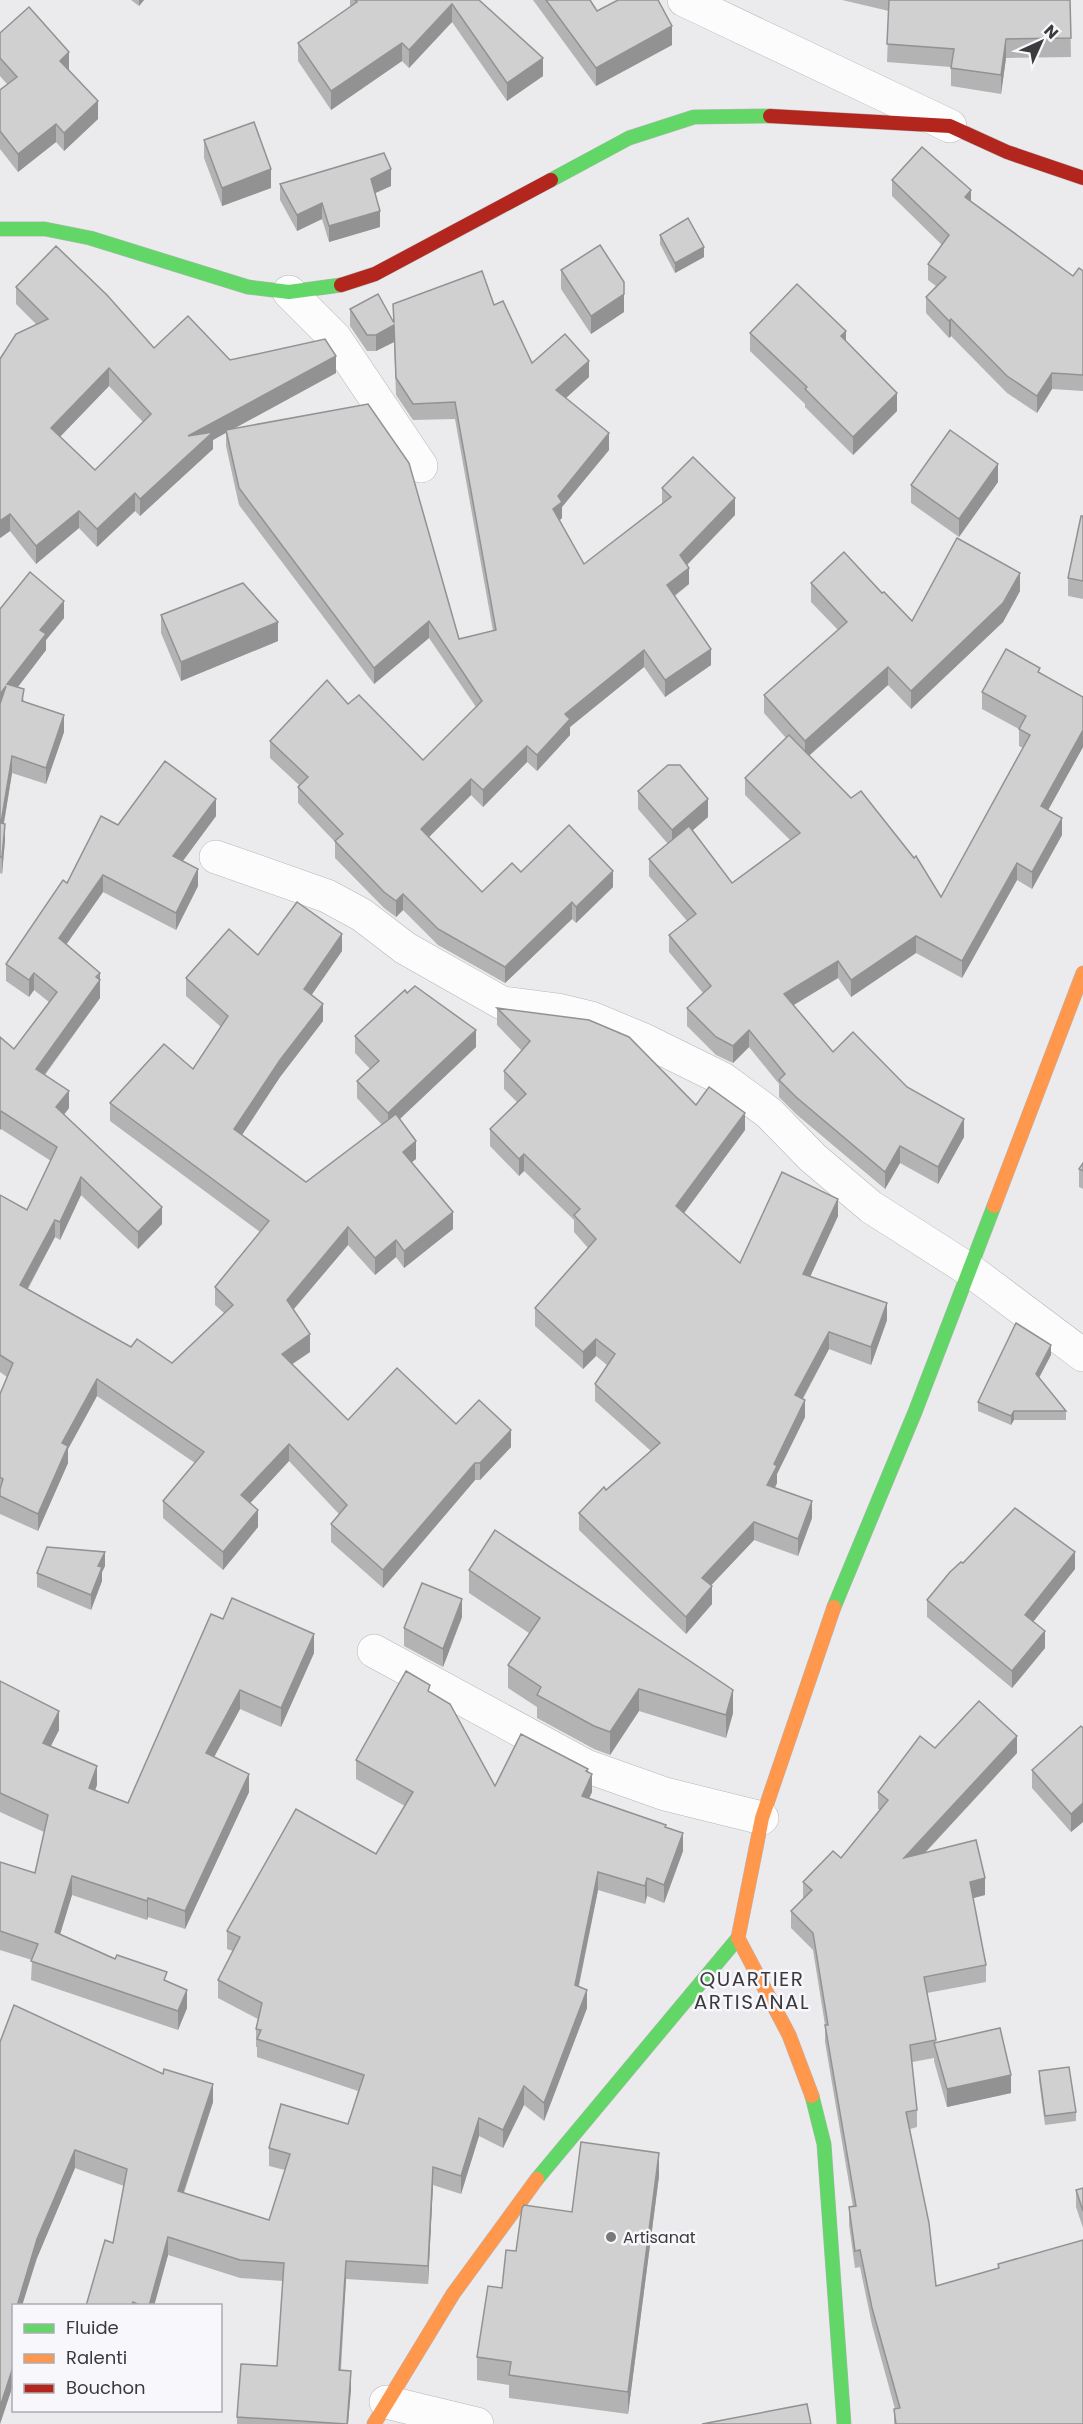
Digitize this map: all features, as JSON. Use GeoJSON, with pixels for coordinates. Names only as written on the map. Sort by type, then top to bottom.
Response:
{"type":"FeatureCollection","features":[{"type":"Feature","properties":{"kind":"street"},"geometry":{"type":"LineString","coordinates":[[684,0],[1007,152],[1083,178]]}},
{"type":"Feature","properties":{"kind":"street"},"geometry":{"type":"LineString","coordinates":[[0,229],[45,229],[90,238],[248,287],[289,292],[349,284],[375,274],[629,138],[694,117],[754,115],[950,126]]}},
{"type":"Feature","properties":{"kind":"street"},"geometry":{"type":"LineString","coordinates":[[289,292],[335,338],[421,466]]}},
{"type":"Feature","properties":{"kind":"street"},"geometry":{"type":"LineString","coordinates":[[216,857],[327,896],[362,915],[405,948],[502,1003],[558,1010],[591,1018],[644,1040],[723,1079],[769,1113],[813,1158],[871,1207],[971,1271],[1083,1355]]}},
{"type":"Feature","properties":{"kind":"street"},"geometry":{"type":"LineString","coordinates":[[477,2424],[380,2413],[460,2284],[593,2108],[738,1938],[762,1818],[841,1586],[915,1412],[971,1271],[1083,973]]}},
{"type":"Feature","properties":{"kind":"street"},"geometry":{"type":"LineString","coordinates":[[374,1651],[586,1766],[665,1794],[762,1818]]}},
{"type":"Feature","properties":{"kind":"street"},"geometry":{"type":"LineString","coordinates":[[738,1938],[789,2035],[812,2096],[824,2144],[844,2424]]}},
{"type":"Feature","properties":{"kind":"building"},"geometry":{"type":"Polygon","coordinates":[[[355,0],[479,0],[543,58],[507,83],[452,4],[409,50],[402,43],[331,91],[298,43],[357,2],[355,0]]]}},
{"type":"Feature","properties":{"kind":"building"},"geometry":{"type":"Polygon","coordinates":[[[546,0],[590,0],[597,11],[618,0],[658,0],[672,26],[596,68],[546,0]]]}},
{"type":"Feature","properties":{"kind":"building"},"geometry":{"type":"Polygon","coordinates":[[[889,0],[1070,0],[1071,38],[1006,39],[1001,75],[951,68],[954,49],[887,44],[889,0]]]}},
{"type":"Feature","properties":{"kind":"building"},"geometry":{"type":"Polygon","coordinates":[[[29,7],[69,52],[60,61],[98,101],[64,133],[56,124],[18,154],[0,131],[0,90],[17,77],[0,58],[0,33],[29,7]]]}},
{"type":"Feature","properties":{"kind":"building"},"geometry":{"type":"Polygon","coordinates":[[[254,122],[271,169],[222,188],[204,140],[254,122]]]}},
{"type":"Feature","properties":{"kind":"building"},"geometry":{"type":"Polygon","coordinates":[[[922,147],[971,190],[965,197],[1073,276],[1079,268],[1083,271],[1083,375],[1052,373],[1037,396],[1007,376],[926,297],[946,277],[928,264],[949,235],[892,180],[922,147]]]}},
{"type":"Feature","properties":{"kind":"building"},"geometry":{"type":"Polygon","coordinates":[[[384,153],[391,169],[371,179],[380,211],[329,226],[322,203],[297,215],[280,184],[384,153]]]}},
{"type":"Feature","properties":{"kind":"building"},"geometry":{"type":"Polygon","coordinates":[[[688,218],[704,247],[675,263],[660,235],[688,218]]]}},
{"type":"Feature","properties":{"kind":"building"},"geometry":{"type":"Polygon","coordinates":[[[600,245],[624,282],[624,294],[591,316],[561,270],[600,245]]]}},
{"type":"Feature","properties":{"kind":"building"},"geometry":{"type":"Polygon","coordinates":[[[56,246],[107,295],[154,348],[188,316],[230,360],[325,339],[336,356],[188,436],[213,432],[140,499],[135,493],[97,529],[79,511],[36,546],[10,514],[0,521],[0,359],[16,334],[48,319],[16,287],[56,246]],[[109,368],[51,428],[95,470],[151,414],[109,368]]]}},
{"type":"Feature","properties":{"kind":"building"},"geometry":{"type":"Polygon","coordinates":[[[482,271],[494,305],[503,301],[532,363],[565,334],[589,361],[556,390],[609,433],[558,496],[562,502],[553,509],[584,564],[671,497],[662,488],[693,457],[735,498],[680,555],[689,568],[667,585],[711,649],[665,680],[644,650],[565,714],[570,719],[537,755],[527,746],[483,790],[471,779],[421,829],[482,892],[512,863],[521,872],[569,825],[613,871],[576,907],[572,902],[505,967],[438,929],[403,894],[396,901],[384,892],[335,841],[343,834],[298,787],[308,777],[270,741],[327,680],[348,704],[359,695],[423,760],[482,701],[429,621],[374,668],[239,488],[226,430],[368,404],[409,463],[459,639],[496,630],[455,402],[413,404],[396,378],[394,325],[376,335],[367,335],[350,309],[378,294],[394,323],[393,304],[482,271]]]}},
{"type":"Feature","properties":{"kind":"building"},"geometry":{"type":"Polygon","coordinates":[[[797,284],[846,331],[841,336],[897,393],[853,437],[805,389],[807,387],[750,333],[797,284]]]}},
{"type":"Feature","properties":{"kind":"building"},"geometry":{"type":"Polygon","coordinates":[[[950,430],[998,464],[959,519],[911,485],[950,430]]]}},
{"type":"Feature","properties":{"kind":"building"},"geometry":{"type":"Polygon","coordinates":[[[1081,516],[1083,516],[1083,581],[1068,578],[1081,516]]]}},
{"type":"Feature","properties":{"kind":"building"},"geometry":{"type":"Polygon","coordinates":[[[957,538],[1020,573],[1003,603],[911,691],[888,667],[805,741],[764,695],[847,622],[811,583],[844,552],[912,621],[957,538]]]}},
{"type":"Feature","properties":{"kind":"building"},"geometry":{"type":"Polygon","coordinates":[[[30,572],[64,601],[40,630],[46,634],[7,684],[24,689],[22,701],[64,715],[46,768],[12,756],[1,823],[5,824],[2,857],[0,857],[0,704],[6,686],[0,694],[0,609],[30,572]]]}},
{"type":"Feature","properties":{"kind":"building"},"geometry":{"type":"Polygon","coordinates":[[[243,583],[278,622],[181,662],[161,615],[243,583]]]}},
{"type":"Feature","properties":{"kind":"building"},"geometry":{"type":"Polygon","coordinates":[[[1006,649],[1040,668],[1038,672],[1083,697],[1083,730],[1041,806],[1062,818],[1032,872],[1017,863],[962,961],[916,936],[851,980],[838,961],[784,994],[833,1052],[853,1032],[907,1087],[964,1119],[938,1167],[900,1146],[885,1172],[779,1080],[785,1074],[749,1030],[733,1046],[716,1037],[687,1008],[711,986],[669,935],[696,914],[649,859],[689,826],[732,883],[800,833],[745,778],[789,735],[851,798],[861,791],[914,858],[916,856],[941,897],[1030,735],[1019,729],[1026,716],[982,692],[1006,649]]]}},
{"type":"Feature","properties":{"kind":"building"},"geometry":{"type":"Polygon","coordinates":[[[165,761],[216,799],[173,856],[198,869],[176,913],[103,875],[59,938],[100,973],[96,977],[100,980],[36,1069],[69,1091],[56,1107],[162,1207],[138,1232],[81,1177],[60,1222],[55,1220],[20,1285],[131,1347],[137,1339],[172,1363],[233,1305],[215,1287],[269,1221],[110,1103],[164,1044],[193,1069],[228,1016],[186,978],[229,929],[258,955],[297,902],[342,934],[304,989],[323,1004],[280,1060],[234,1129],[306,1182],[396,1114],[416,1141],[403,1152],[453,1212],[404,1251],[396,1240],[375,1258],[348,1227],[287,1300],[310,1334],[282,1354],[348,1420],[397,1368],[456,1424],[479,1400],[511,1430],[480,1463],[475,1463],[383,1570],[331,1524],[347,1505],[289,1444],[241,1495],[258,1510],[223,1552],[163,1501],[204,1452],[97,1379],[62,1443],[68,1446],[38,1514],[0,1496],[3,1479],[0,1477],[0,1394],[13,1363],[0,1355],[0,1195],[27,1210],[57,1147],[1,1111],[0,1113],[0,1037],[14,1049],[57,992],[34,973],[29,980],[6,964],[63,880],[67,883],[101,816],[118,825],[165,761]]]}},
{"type":"Feature","properties":{"kind":"building"},"geometry":{"type":"Polygon","coordinates":[[[668,765],[680,765],[708,799],[672,830],[638,791],[668,765]]]}},
{"type":"Feature","properties":{"kind":"building"},"geometry":{"type":"Polygon","coordinates":[[[415,986],[476,1030],[388,1113],[357,1081],[379,1061],[355,1036],[405,990],[407,993],[415,986]]]}},
{"type":"Feature","properties":{"kind":"building"},"geometry":{"type":"Polygon","coordinates":[[[497,1008],[589,1020],[629,1037],[696,1105],[709,1087],[745,1113],[676,1206],[740,1263],[782,1172],[838,1199],[803,1274],[887,1303],[871,1347],[829,1332],[795,1395],[805,1400],[774,1464],[777,1466],[767,1485],[812,1501],[798,1539],[754,1522],[702,1578],[712,1586],[686,1617],[579,1513],[604,1487],[606,1490],[660,1443],[595,1384],[615,1354],[596,1339],[583,1352],[535,1308],[596,1239],[574,1215],[580,1209],[524,1154],[519,1159],[490,1129],[526,1094],[504,1071],[530,1041],[497,1008]]]}},
{"type":"Feature","properties":{"kind":"building"},"geometry":{"type":"Polygon","coordinates":[[[1016,1323],[1051,1345],[1036,1374],[1066,1411],[1014,1411],[1011,1416],[978,1402],[1016,1323]]]}},
{"type":"Feature","properties":{"kind":"building"},"geometry":{"type":"Polygon","coordinates":[[[1015,1508],[1075,1552],[1025,1615],[1045,1631],[1012,1671],[927,1600],[950,1572],[961,1562],[963,1563],[1015,1508]]]}},
{"type":"Feature","properties":{"kind":"building"},"geometry":{"type":"Polygon","coordinates":[[[495,1530],[733,1690],[726,1715],[639,1689],[610,1732],[594,1726],[537,1695],[541,1687],[508,1665],[540,1618],[469,1570],[495,1530]]]}},
{"type":"Feature","properties":{"kind":"building"},"geometry":{"type":"Polygon","coordinates":[[[47,1547],[105,1552],[98,1566],[102,1567],[91,1595],[37,1573],[47,1547]]]}},
{"type":"Feature","properties":{"kind":"building"},"geometry":{"type":"Polygon","coordinates":[[[422,1583],[462,1599],[443,1649],[404,1628],[422,1583]]]}},
{"type":"Feature","properties":{"kind":"building"},"geometry":{"type":"Polygon","coordinates":[[[232,1598],[314,1634],[281,1708],[240,1690],[206,1753],[249,1774],[185,1911],[72,1876],[55,1932],[115,1959],[117,1955],[167,1972],[164,1980],[187,1990],[178,2011],[31,1961],[38,1944],[0,1931],[0,1862],[35,1873],[48,1815],[0,1793],[0,1681],[59,1711],[43,1743],[97,1766],[89,1788],[128,1803],[211,1614],[223,1619],[232,1598]]]}},
{"type":"Feature","properties":{"kind":"building"},"geometry":{"type":"Polygon","coordinates":[[[406,1671],[430,1685],[428,1691],[450,1704],[495,1786],[521,1734],[588,1769],[586,1771],[592,1774],[582,1796],[683,1833],[664,1885],[647,1878],[645,1886],[598,1872],[575,1985],[587,1990],[544,2103],[524,2086],[503,2130],[479,2118],[461,2176],[433,2167],[428,2266],[346,2261],[339,2370],[351,2371],[347,2424],[237,2417],[241,2364],[277,2366],[284,2263],[240,2260],[168,2237],[150,2304],[133,2302],[132,2304],[87,2304],[105,2240],[113,2243],[127,2169],[75,2150],[37,2239],[18,2304],[12,2304],[12,2370],[0,2407],[0,2042],[14,2005],[163,2074],[164,2069],[213,2084],[178,2191],[269,2220],[290,2154],[269,2148],[281,2104],[348,2124],[364,2075],[257,2039],[261,2030],[256,2029],[262,2003],[218,1980],[240,1937],[227,1931],[296,1809],[376,1854],[413,1792],[356,1760],[406,1671]]]}},
{"type":"Feature","properties":{"kind":"building"},"geometry":{"type":"Polygon","coordinates":[[[979,1701],[1017,1736],[904,1858],[976,1840],[985,1878],[970,1882],[986,1965],[924,1977],[936,2040],[910,2045],[917,2110],[906,2112],[929,2223],[936,2286],[999,2268],[998,2264],[1083,2240],[1083,2424],[896,2424],[894,2409],[900,2408],[872,2308],[860,2250],[855,2251],[849,2207],[856,2206],[825,2025],[828,2025],[813,1933],[791,1911],[812,1890],[803,1882],[833,1851],[841,1858],[888,1800],[878,1792],[920,1736],[935,1748],[979,1701]]]}},
{"type":"Feature","properties":{"kind":"building"},"geometry":{"type":"Polygon","coordinates":[[[1081,1726],[1083,1728],[1083,1803],[1071,1814],[1032,1770],[1081,1726]]]}},
{"type":"Feature","properties":{"kind":"building"},"geometry":{"type":"Polygon","coordinates":[[[1000,2028],[1011,2075],[947,2089],[934,2043],[1000,2028]]]}},
{"type":"Feature","properties":{"kind":"building"},"geometry":{"type":"Polygon","coordinates":[[[1069,2067],[1076,2112],[1045,2116],[1039,2071],[1069,2067]]]}},
{"type":"Feature","properties":{"kind":"building"},"geometry":{"type":"Polygon","coordinates":[[[581,2142],[659,2153],[628,2392],[509,2375],[511,2362],[477,2357],[488,2286],[502,2288],[506,2250],[516,2251],[522,2208],[524,2205],[572,2212],[581,2142]]]}},
{"type":"Feature","properties":{"kind":"building"},"geometry":{"type":"Polygon","coordinates":[[[1083,2188],[1083,2211],[1076,2190],[1083,2188]]]}},
{"type":"Feature","properties":{"kind":"building"},"geometry":{"type":"Polygon","coordinates":[[[807,2404],[811,2424],[702,2424],[807,2404]]]}},
{"type":"Feature","properties":{"kind":"traffic: fast"},"geometry":{"type":"LineString","coordinates":[[551,180],[629,138],[694,117],[770,116]]}},
{"type":"Feature","properties":{"kind":"traffic: fast"},"geometry":{"type":"LineString","coordinates":[[0,229],[45,229],[90,238],[248,287],[289,292],[341,285]]}},
{"type":"Feature","properties":{"kind":"traffic: fast"},"geometry":{"type":"LineString","coordinates":[[834,1607],[915,1412],[994,1206]]}},
{"type":"Feature","properties":{"kind":"traffic: fast"},"geometry":{"type":"LineString","coordinates":[[537,2179],[738,1938]]}},
{"type":"Feature","properties":{"kind":"traffic: fast"},"geometry":{"type":"LineString","coordinates":[[812,2096],[824,2144],[844,2424]]}},
{"type":"Feature","properties":{"kind":"traffic: slow"},"geometry":{"type":"LineString","coordinates":[[994,1206],[1083,973]]}},
{"type":"Feature","properties":{"kind":"traffic: slow"},"geometry":{"type":"LineString","coordinates":[[812,2096],[789,2035],[738,1938],[762,1818],[834,1607]]}},
{"type":"Feature","properties":{"kind":"traffic: slow"},"geometry":{"type":"LineString","coordinates":[[374,2424],[453,2294],[537,2179]]}},
{"type":"Feature","properties":{"kind":"traffic: jam"},"geometry":{"type":"LineString","coordinates":[[770,116],[950,126],[1007,152],[1083,178]]}},
{"type":"Feature","properties":{"kind":"traffic: jam"},"geometry":{"type":"LineString","coordinates":[[341,285],[375,274],[551,180]]}},
{"type":"Feature","properties":{"kind":"place","name":"Artisanat"},"geometry":{"type":"Point","coordinates":[611,2237]}},
{"type":"Feature","properties":{"kind":"district","name":"QUARTIER ARTISANAL"},"geometry":{"type":"Point","coordinates":[752,1990]}}]}
